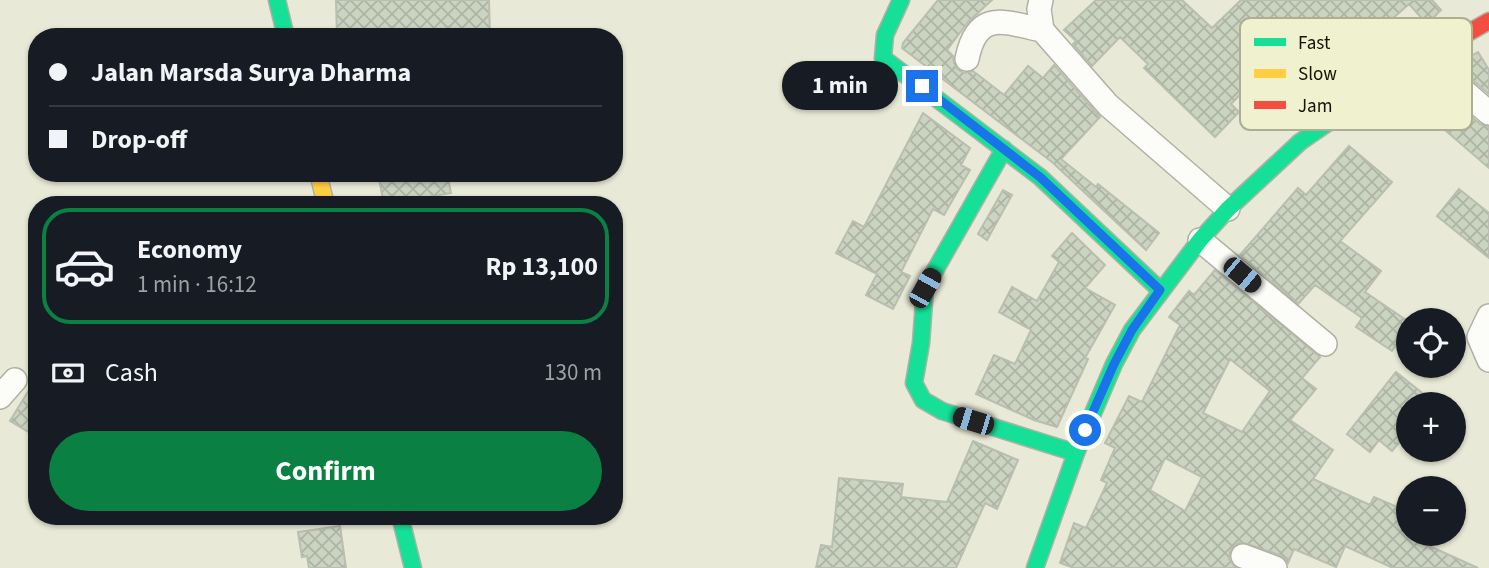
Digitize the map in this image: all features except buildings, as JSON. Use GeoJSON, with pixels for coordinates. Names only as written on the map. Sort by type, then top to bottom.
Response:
{"type":"FeatureCollection","features":[{"type":"Feature","properties":{"kind":"main road"},"geometry":{"type":"LineString","coordinates":[[277,0],[284,28]]}},
{"type":"Feature","properties":{"kind":"main road"},"geometry":{"type":"LineString","coordinates":[[901,0],[881,47],[883,58],[1040,177],[1160,290]]}},
{"type":"Feature","properties":{"kind":"main road"},"geometry":{"type":"LineString","coordinates":[[1472,31],[1489,21]]}},
{"type":"Feature","properties":{"kind":"main road"},"geometry":{"type":"LineString","coordinates":[[1035,568],[1076,453],[1126,341],[1160,290],[1228,209],[1300,142],[1318,130]]}},
{"type":"Feature","properties":{"kind":"main road"},"geometry":{"type":"LineString","coordinates":[[1004,149],[925,288],[922,343],[914,383],[923,400],[942,411],[1076,453]]}},
{"type":"Feature","properties":{"kind":"main road"},"geometry":{"type":"LineString","coordinates":[[402,525],[412,568]]}},
{"type":"Feature","properties":{"kind":"street"},"geometry":{"type":"LineString","coordinates":[[1041,0],[1039,9],[1042,30],[1108,104],[1228,209]]}},
{"type":"Feature","properties":{"kind":"street"},"geometry":{"type":"LineString","coordinates":[[967,59],[971,41],[981,27],[1000,21],[1042,30]]}},
{"type":"Feature","properties":{"kind":"street"},"geometry":{"type":"LineString","coordinates":[[1472,98],[1489,113]]}},
{"type":"Feature","properties":{"kind":"street"},"geometry":{"type":"LineString","coordinates":[[1200,240],[1325,344]]}},
{"type":"Feature","properties":{"kind":"street"},"geometry":{"type":"LineString","coordinates":[[1489,316],[1479,337],[1489,360]]}},
{"type":"Feature","properties":{"kind":"street"},"geometry":{"type":"LineString","coordinates":[[1243,556],[1275,568]]}},
{"type":"Feature","properties":{"kind":"traffic: fast"},"geometry":{"type":"LineString","coordinates":[[277,0],[284,28]]}},
{"type":"Feature","properties":{"kind":"traffic: fast"},"geometry":{"type":"LineString","coordinates":[[901,0],[885,35],[883,58],[1040,177],[1160,290]]}},
{"type":"Feature","properties":{"kind":"traffic: fast"},"geometry":{"type":"LineString","coordinates":[[1035,568],[1076,453],[1114,364],[1132,330],[1200,240],[1228,209],[1300,142],[1318,130]]}},
{"type":"Feature","properties":{"kind":"traffic: fast"},"geometry":{"type":"LineString","coordinates":[[1004,149],[925,288],[921,343],[914,383],[923,400],[942,411],[1076,453]]}},
{"type":"Feature","properties":{"kind":"traffic: fast"},"geometry":{"type":"LineString","coordinates":[[402,525],[413,568]]}},
{"type":"Feature","properties":{"kind":"traffic: slow"},"geometry":{"type":"LineString","coordinates":[[320,182],[324,196]]}},
{"type":"Feature","properties":{"kind":"traffic: jam"},"geometry":{"type":"LineString","coordinates":[[1472,31],[1489,21]]}},
{"type":"Feature","properties":{"kind":"route"},"geometry":{"type":"LineString","coordinates":[[922,86],[1040,177],[1160,290],[1132,330],[1085,430]]}}]}
